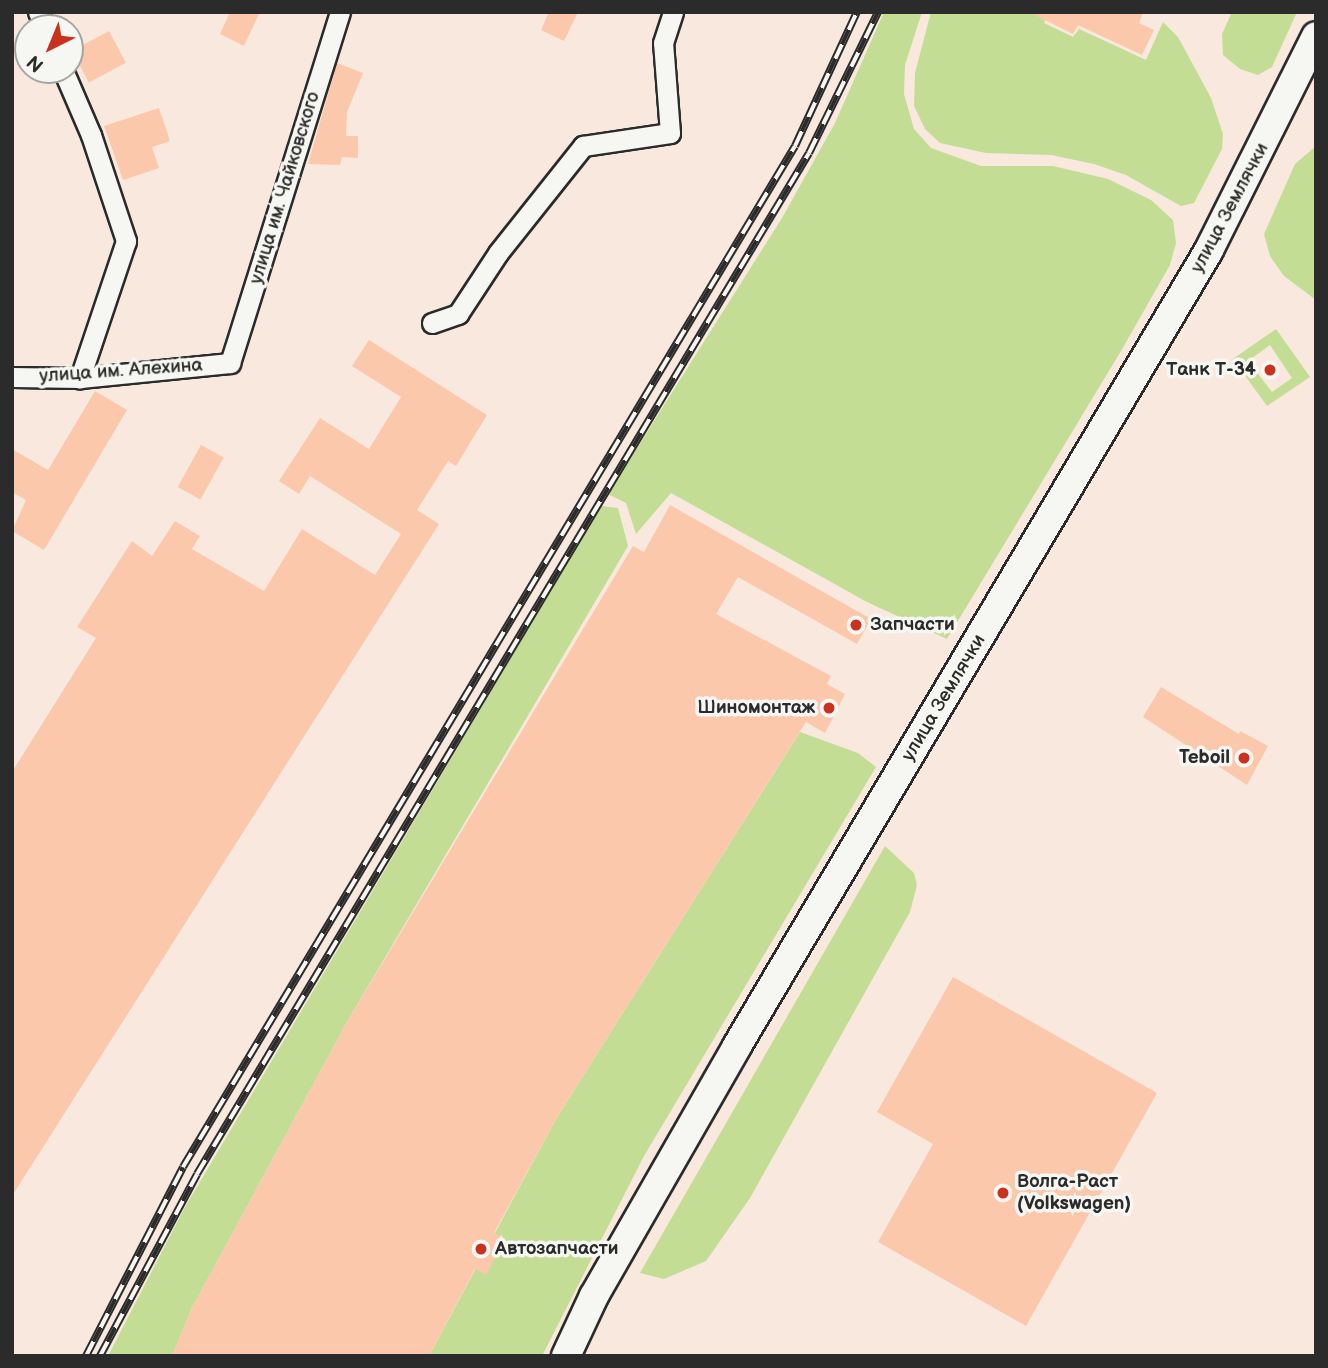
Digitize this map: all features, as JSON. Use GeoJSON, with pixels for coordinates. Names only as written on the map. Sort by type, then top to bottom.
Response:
{"type":"FeatureCollection","features":[{"type":"Feature","properties":{"kind":"main road","name":"улица Землячки"},"geometry":{"type":"LineString","coordinates":[[566,1356],[594,1296],[737,1046],[1209,250],[1316,36]]}},
{"type":"Feature","properties":{"kind":"street","name":"улица им. Чайковского"},"geometry":{"type":"LineString","coordinates":[[230,363],[340,12]]}},
{"type":"Feature","properties":{"kind":"street"},"geometry":{"type":"LineString","coordinates":[[432,323],[458,314],[498,253],[583,146],[670,132],[663,43],[673,12]]}},
{"type":"Feature","properties":{"kind":"street"},"geometry":{"type":"LineString","coordinates":[[69,84],[91,135],[126,241],[80,378]]}},
{"type":"Feature","properties":{"kind":"street","name":"улица им. Алехина"},"geometry":{"type":"LineString","coordinates":[[12,377],[80,378],[230,363]]}},
{"type":"Feature","properties":{"kind":"green space"},"geometry":{"type":"Polygon","coordinates":[[[884,12],[922,12],[905,65],[904,94],[914,129],[931,148],[981,166],[1053,166],[1108,179],[1151,200],[1173,220],[1176,243],[1170,265],[1121,351],[947,639],[867,602],[671,493],[636,534],[626,503],[608,494],[782,218],[835,123],[884,12]]]}},
{"type":"Feature","properties":{"kind":"green space"},"geometry":{"type":"Polygon","coordinates":[[[931,12],[1048,12],[1044,23],[1073,37],[1079,29],[1146,60],[1163,22],[1178,37],[1211,98],[1223,134],[1222,149],[1194,203],[1181,206],[1126,175],[1094,164],[1051,155],[986,153],[940,143],[925,129],[914,106],[915,73],[931,12]]]}},
{"type":"Feature","properties":{"kind":"green space"},"geometry":{"type":"Polygon","coordinates":[[[1232,12],[1297,12],[1272,67],[1258,75],[1240,69],[1223,55],[1222,34],[1232,12]]]}},
{"type":"Feature","properties":{"kind":"green space"},"geometry":{"type":"Polygon","coordinates":[[[1316,146],[1316,300],[1284,276],[1270,256],[1264,234],[1295,164],[1316,146]]]}},
{"type":"Feature","properties":{"kind":"green space"},"geometry":{"type":"Polygon","coordinates":[[[1276,329],[1310,377],[1267,406],[1233,359],[1276,329]],[[1270,345],[1248,361],[1272,392],[1292,378],[1270,345]]]}},
{"type":"Feature","properties":{"kind":"green space"},"geometry":{"type":"Polygon","coordinates":[[[601,506],[618,508],[628,546],[347,1022],[192,1308],[172,1356],[108,1356],[185,1207],[601,506]]]}},
{"type":"Feature","properties":{"kind":"green space"},"geometry":{"type":"Polygon","coordinates":[[[800,732],[858,753],[876,767],[644,1156],[542,1356],[429,1356],[556,1119],[800,732]]]}},
{"type":"Feature","properties":{"kind":"green space"},"geometry":{"type":"Polygon","coordinates":[[[885,846],[914,873],[917,885],[910,912],[750,1198],[706,1261],[664,1279],[640,1273],[885,846]]]}},
{"type":"Feature","properties":{"kind":"building"},"geometry":{"type":"Polygon","coordinates":[[[230,12],[260,12],[244,46],[220,34],[230,12]]]}},
{"type":"Feature","properties":{"kind":"building"},"geometry":{"type":"Polygon","coordinates":[[[549,12],[578,12],[564,41],[541,30],[549,12]]]}},
{"type":"Feature","properties":{"kind":"building"},"geometry":{"type":"Polygon","coordinates":[[[1029,12],[1143,12],[1139,23],[1154,30],[1142,55],[1078,25],[1073,34],[1029,12]]]}},
{"type":"Feature","properties":{"kind":"building"},"geometry":{"type":"Polygon","coordinates":[[[109,31],[126,63],[89,83],[84,73],[84,44],[109,31]]]}},
{"type":"Feature","properties":{"kind":"building"},"geometry":{"type":"Polygon","coordinates":[[[337,63],[363,73],[347,112],[346,136],[358,136],[358,158],[342,157],[340,165],[308,164],[337,63]]]}},
{"type":"Feature","properties":{"kind":"building"},"geometry":{"type":"Polygon","coordinates":[[[159,108],[170,141],[152,147],[159,168],[123,180],[104,126],[159,108]]]}},
{"type":"Feature","properties":{"kind":"building"},"geometry":{"type":"Polygon","coordinates":[[[369,340],[487,415],[456,466],[448,461],[417,510],[439,524],[12,1196],[12,772],[96,638],[77,627],[132,541],[152,556],[175,521],[200,536],[192,549],[264,591],[302,529],[375,575],[401,534],[310,476],[299,494],[279,481],[320,418],[369,449],[401,397],[352,366],[369,340]]]}},
{"type":"Feature","properties":{"kind":"building"},"geometry":{"type":"Polygon","coordinates":[[[95,391],[127,410],[44,550],[12,531],[26,500],[12,492],[12,449],[48,470],[95,391]]]}},
{"type":"Feature","properties":{"kind":"building"},"geometry":{"type":"Polygon","coordinates":[[[201,445],[224,458],[200,500],[178,487],[201,445]]]}},
{"type":"Feature","properties":{"kind":"building"},"geometry":{"type":"Polygon","coordinates":[[[670,505],[871,619],[857,644],[738,577],[716,614],[831,676],[827,684],[845,694],[825,733],[806,722],[556,1119],[494,1233],[505,1238],[486,1275],[475,1269],[429,1356],[172,1356],[192,1308],[347,1022],[633,546],[644,552],[670,505]]]}},
{"type":"Feature","properties":{"kind":"building"},"geometry":{"type":"Polygon","coordinates":[[[1161,687],[1239,734],[1240,731],[1268,746],[1247,785],[1143,717],[1161,687]]]}},
{"type":"Feature","properties":{"kind":"building","name":"Волга-Раст (Volkswagen)"},"geometry":{"type":"Polygon","coordinates":[[[953,977],[1157,1093],[1026,1326],[878,1242],[933,1144],[877,1112],[953,977]]]}},
{"type":"Feature","properties":{"kind":"railway"},"geometry":{"type":"LineString","coordinates":[[86,1356],[183,1167],[795,146],[857,12]]}},
{"type":"Feature","properties":{"kind":"railway"},"geometry":{"type":"LineString","coordinates":[[100,1356],[197,1174],[809,153],[878,12]]}},
{"type":"Feature","properties":{"kind":"place","name":"Танк Т-34"},"geometry":{"type":"Point","coordinates":[1270,370]}},
{"type":"Feature","properties":{"kind":"place","name":"Запчасти"},"geometry":{"type":"Point","coordinates":[856,625]}},
{"type":"Feature","properties":{"kind":"place","name":"Шиномонтаж"},"geometry":{"type":"Point","coordinates":[829,708]}},
{"type":"Feature","properties":{"kind":"place","name":"Teboil"},"geometry":{"type":"Point","coordinates":[1244,758]}},
{"type":"Feature","properties":{"kind":"place","name":"Волга-Раст (Volkswagen)"},"geometry":{"type":"Point","coordinates":[1003,1193]}},
{"type":"Feature","properties":{"kind":"place","name":"Автозапчасти"},"geometry":{"type":"Point","coordinates":[481,1249]}}]}
